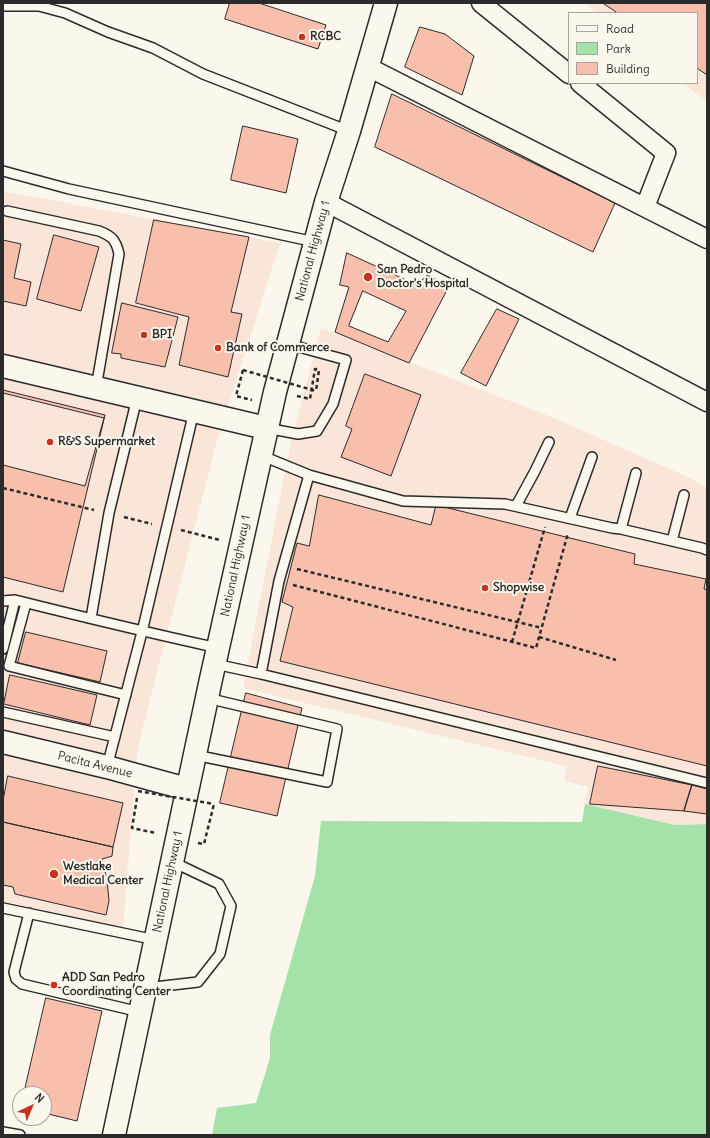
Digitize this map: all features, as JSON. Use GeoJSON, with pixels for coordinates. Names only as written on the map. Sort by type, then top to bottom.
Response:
{"type":"FeatureCollection","features":[{"type":"Feature","properties":{"kind":"main road","name":"National Highway 1"},"geometry":{"type":"LineString","coordinates":[[114,1135],[187,789],[271,405],[326,202],[349,131],[386,3]]}},
{"type":"Feature","properties":{"kind":"main road"},"geometry":{"type":"LineString","coordinates":[[3,366],[266,428]]}},
{"type":"Feature","properties":{"kind":"main road","name":"Pacita Avenue"},"geometry":{"type":"LineString","coordinates":[[3,742],[107,767],[187,789]]}},
{"type":"Feature","properties":{"kind":"street"},"geometry":{"type":"LineString","coordinates":[[482,3],[568,73]]}},
{"type":"Feature","properties":{"kind":"street"},"geometry":{"type":"LineString","coordinates":[[368,67],[707,239]]}},
{"type":"Feature","properties":{"kind":"street"},"geometry":{"type":"LineString","coordinates":[[581,84],[666,153],[645,207]]}},
{"type":"Feature","properties":{"kind":"street"},"geometry":{"type":"LineString","coordinates":[[326,202],[707,402]]}},
{"type":"Feature","properties":{"kind":"lane"},"geometry":{"type":"LineString","coordinates":[[3,6],[39,6],[66,13],[108,32],[153,48],[203,74],[349,131]]}},
{"type":"Feature","properties":{"kind":"lane"},"geometry":{"type":"LineString","coordinates":[[3,171],[69,189],[315,242]]}},
{"type":"Feature","properties":{"kind":"lane"},"geometry":{"type":"LineString","coordinates":[[7,211],[99,231],[108,235],[114,241],[118,254],[96,388]]}},
{"type":"Feature","properties":{"kind":"lane"},"geometry":{"type":"LineString","coordinates":[[266,428],[298,434],[317,431],[333,404],[346,360],[288,344]]}},
{"type":"Feature","properties":{"kind":"lane"},"geometry":{"type":"LineString","coordinates":[[91,618],[109,513],[137,398]]}},
{"type":"Feature","properties":{"kind":"lane"},"geometry":{"type":"LineString","coordinates":[[107,767],[142,632],[194,411]]}},
{"type":"Feature","properties":{"kind":"lane"},"geometry":{"type":"LineString","coordinates":[[516,506],[548,442]]}},
{"type":"Feature","properties":{"kind":"lane"},"geometry":{"type":"LineString","coordinates":[[260,454],[309,475],[403,501],[505,504],[621,529],[707,550]]}},
{"type":"Feature","properties":{"kind":"lane"},"geometry":{"type":"LineString","coordinates":[[570,518],[592,457]]}},
{"type":"Feature","properties":{"kind":"lane"},"geometry":{"type":"LineString","coordinates":[[621,529],[636,473]]}},
{"type":"Feature","properties":{"kind":"lane"},"geometry":{"type":"LineString","coordinates":[[261,674],[279,581],[309,475]]}},
{"type":"Feature","properties":{"kind":"lane"},"geometry":{"type":"LineString","coordinates":[[672,541],[684,495]]}},
{"type":"Feature","properties":{"kind":"lane"},"geometry":{"type":"LineString","coordinates":[[3,601],[15,600],[142,632],[216,656],[261,674],[707,782]]}},
{"type":"Feature","properties":{"kind":"lane"},"geometry":{"type":"LineString","coordinates":[[3,649],[15,600]]}},
{"type":"Feature","properties":{"kind":"lane"},"geometry":{"type":"LineString","coordinates":[[26,603],[9,666],[126,695]]}},
{"type":"Feature","properties":{"kind":"lane"},"geometry":{"type":"LineString","coordinates":[[195,755],[327,782],[337,728],[207,698]]}},
{"type":"Feature","properties":{"kind":"lane"},"geometry":{"type":"LineString","coordinates":[[3,712],[115,737]]}},
{"type":"Feature","properties":{"kind":"lane"},"geometry":{"type":"LineString","coordinates":[[146,988],[198,982],[220,954],[231,906],[219,884],[172,862]]}},
{"type":"Feature","properties":{"kind":"lane"},"geometry":{"type":"LineString","coordinates":[[3,908],[156,940]]}},
{"type":"Feature","properties":{"kind":"lane"},"geometry":{"type":"LineString","coordinates":[[29,914],[14,972],[16,979],[22,984],[140,1012]]}},
{"type":"Feature","properties":{"kind":"lane"},"geometry":{"type":"LineString","coordinates":[[3,1132],[20,1135]]}},
{"type":"Feature","properties":{"kind":"path"},"geometry":{"type":"LineString","coordinates":[[271,405],[236,396],[243,370],[316,392],[320,370],[315,369],[310,399]]}},
{"type":"Feature","properties":{"kind":"path"},"geometry":{"type":"LineString","coordinates":[[512,642],[544,531],[547,513]]}},
{"type":"Feature","properties":{"kind":"path"},"geometry":{"type":"LineString","coordinates":[[279,581],[536,648],[567,537],[570,518]]}},
{"type":"Feature","properties":{"kind":"path"},"geometry":{"type":"LineString","coordinates":[[283,566],[542,628]]}},
{"type":"Feature","properties":{"kind":"path"},"geometry":{"type":"LineString","coordinates":[[539,637],[616,660]]}},
{"type":"Feature","properties":{"kind":"path"},"geometry":{"type":"LineString","coordinates":[[132,828],[138,791],[214,804],[204,844]]}},
{"type":"Feature","properties":{"kind":"shaded area"},"geometry":{"type":"Polygon","coordinates":[[[585,3],[707,3],[707,102],[684,84],[698,84],[698,12],[596,12],[585,3]]]}},
{"type":"Feature","properties":{"kind":"shaded area"},"geometry":{"type":"Polygon","coordinates":[[[3,191],[280,243],[217,441],[137,754],[123,929],[3,901],[3,191]]]}},
{"type":"Feature","properties":{"kind":"shaded area","name":"Shopwise"},"geometry":{"type":"Polygon","coordinates":[[[321,328],[549,416],[688,477],[707,488],[707,824],[675,825],[585,804],[588,787],[565,781],[566,766],[243,688],[291,441],[321,328]]]}},
{"type":"Feature","properties":{"kind":"green space"},"geometry":{"type":"Polygon","coordinates":[[[585,804],[675,825],[707,824],[707,1135],[212,1135],[217,1108],[256,1103],[270,1058],[270,1035],[315,876],[321,821],[582,822],[585,804]]]}},
{"type":"Feature","properties":{"kind":"building","name":"RCBC"},"geometry":{"type":"Polygon","coordinates":[[[230,3],[259,3],[326,25],[318,49],[225,19],[230,3]]]}},
{"type":"Feature","properties":{"kind":"building"},"geometry":{"type":"Polygon","coordinates":[[[603,3],[707,3],[707,75],[698,69],[698,12],[616,12],[603,3]]]}},
{"type":"Feature","properties":{"kind":"building"},"geometry":{"type":"Polygon","coordinates":[[[420,27],[445,34],[474,56],[462,95],[405,67],[420,27]]]}},
{"type":"Feature","properties":{"kind":"building"},"geometry":{"type":"Polygon","coordinates":[[[392,94],[615,203],[593,252],[375,147],[392,94]]]}},
{"type":"Feature","properties":{"kind":"building"},"geometry":{"type":"Polygon","coordinates":[[[243,126],[298,139],[286,193],[231,180],[243,126]]]}},
{"type":"Feature","properties":{"kind":"building"},"geometry":{"type":"Polygon","coordinates":[[[154,220],[249,237],[231,312],[242,314],[228,377],[179,365],[189,317],[136,303],[154,220]]]}},
{"type":"Feature","properties":{"kind":"building"},"geometry":{"type":"Polygon","coordinates":[[[54,235],[99,247],[81,311],[37,299],[54,235]]]}},
{"type":"Feature","properties":{"kind":"building"},"geometry":{"type":"Polygon","coordinates":[[[3,240],[21,244],[14,278],[31,282],[26,306],[3,301],[3,240]]]}},
{"type":"Feature","properties":{"kind":"building","name":"San Pedro Doctor's Hospital"},"geometry":{"type":"Polygon","coordinates":[[[347,253],[417,285],[427,275],[449,286],[409,363],[335,332],[349,287],[340,285],[347,253]]]}},
{"type":"Feature","properties":{"kind":"building"},"geometry":{"type":"Polygon","coordinates":[[[363,291],[406,311],[388,342],[349,326],[363,291]]]}},
{"type":"Feature","properties":{"kind":"building","name":"BPI"},"geometry":{"type":"Polygon","coordinates":[[[122,303],[178,317],[165,367],[121,358],[121,354],[112,353],[122,303]]]}},
{"type":"Feature","properties":{"kind":"building"},"geometry":{"type":"Polygon","coordinates":[[[497,309],[519,319],[486,386],[461,373],[497,309]]]}},
{"type":"Feature","properties":{"kind":"building"},"geometry":{"type":"Polygon","coordinates":[[[365,374],[421,395],[391,476],[341,457],[352,429],[346,426],[365,374]]]}},
{"type":"Feature","properties":{"kind":"building"},"geometry":{"type":"Polygon","coordinates":[[[3,390],[105,415],[63,592],[3,577],[3,390]]]}},
{"type":"Feature","properties":{"kind":"building","name":"R&S Supermarket"},"geometry":{"type":"Polygon","coordinates":[[[3,393],[104,418],[85,486],[3,465],[3,393]]]}},
{"type":"Feature","properties":{"kind":"building"},"geometry":{"type":"Polygon","coordinates":[[[319,495],[431,525],[436,505],[635,554],[634,564],[706,579],[704,589],[707,590],[707,766],[280,661],[293,607],[282,602],[297,543],[309,546],[319,495]]]}},
{"type":"Feature","properties":{"kind":"building"},"geometry":{"type":"Polygon","coordinates":[[[26,632],[107,651],[100,682],[18,663],[26,632]]]}},
{"type":"Feature","properties":{"kind":"building"},"geometry":{"type":"Polygon","coordinates":[[[10,675],[97,695],[90,725],[4,704],[10,675]]]}},
{"type":"Feature","properties":{"kind":"building"},"geometry":{"type":"Polygon","coordinates":[[[246,693],[302,708],[277,816],[220,803],[246,693]]]}},
{"type":"Feature","properties":{"kind":"building"},"geometry":{"type":"Polygon","coordinates":[[[598,766],[692,785],[684,811],[590,804],[598,766]]]}},
{"type":"Feature","properties":{"kind":"building"},"geometry":{"type":"Polygon","coordinates":[[[8,776],[123,803],[113,847],[3,822],[3,801],[8,776]]]}},
{"type":"Feature","properties":{"kind":"building"},"geometry":{"type":"Polygon","coordinates":[[[692,785],[707,789],[707,814],[684,811],[692,785]]]}},
{"type":"Feature","properties":{"kind":"building","name":"Westlake Medical Center"},"geometry":{"type":"Polygon","coordinates":[[[3,822],[113,847],[112,856],[102,859],[107,880],[109,901],[106,915],[15,894],[13,887],[3,885],[3,822]]]}},
{"type":"Feature","properties":{"kind":"building"},"geometry":{"type":"Polygon","coordinates":[[[46,998],[102,1011],[77,1121],[52,1115],[52,1086],[26,1086],[46,998]]]}},
{"type":"Feature","properties":{"kind":"place","name":"RCBC"},"geometry":{"type":"Point","coordinates":[302,37]}},
{"type":"Feature","properties":{"kind":"place","name":"San Pedro Doctor's Hospital"},"geometry":{"type":"Point","coordinates":[368,277]}},
{"type":"Feature","properties":{"kind":"place","name":"BPI"},"geometry":{"type":"Point","coordinates":[144,335]}},
{"type":"Feature","properties":{"kind":"place","name":"Bank of Commerce"},"geometry":{"type":"Point","coordinates":[218,348]}},
{"type":"Feature","properties":{"kind":"place","name":"R&S Supermarket"},"geometry":{"type":"Point","coordinates":[50,442]}},
{"type":"Feature","properties":{"kind":"place","name":"Shopwise"},"geometry":{"type":"Point","coordinates":[485,588]}},
{"type":"Feature","properties":{"kind":"place","name":"Westlake Medical Center"},"geometry":{"type":"Point","coordinates":[54,874]}},
{"type":"Feature","properties":{"kind":"place","name":"ADD San Pedro Coordinating Center"},"geometry":{"type":"Point","coordinates":[54,985]}}]}
